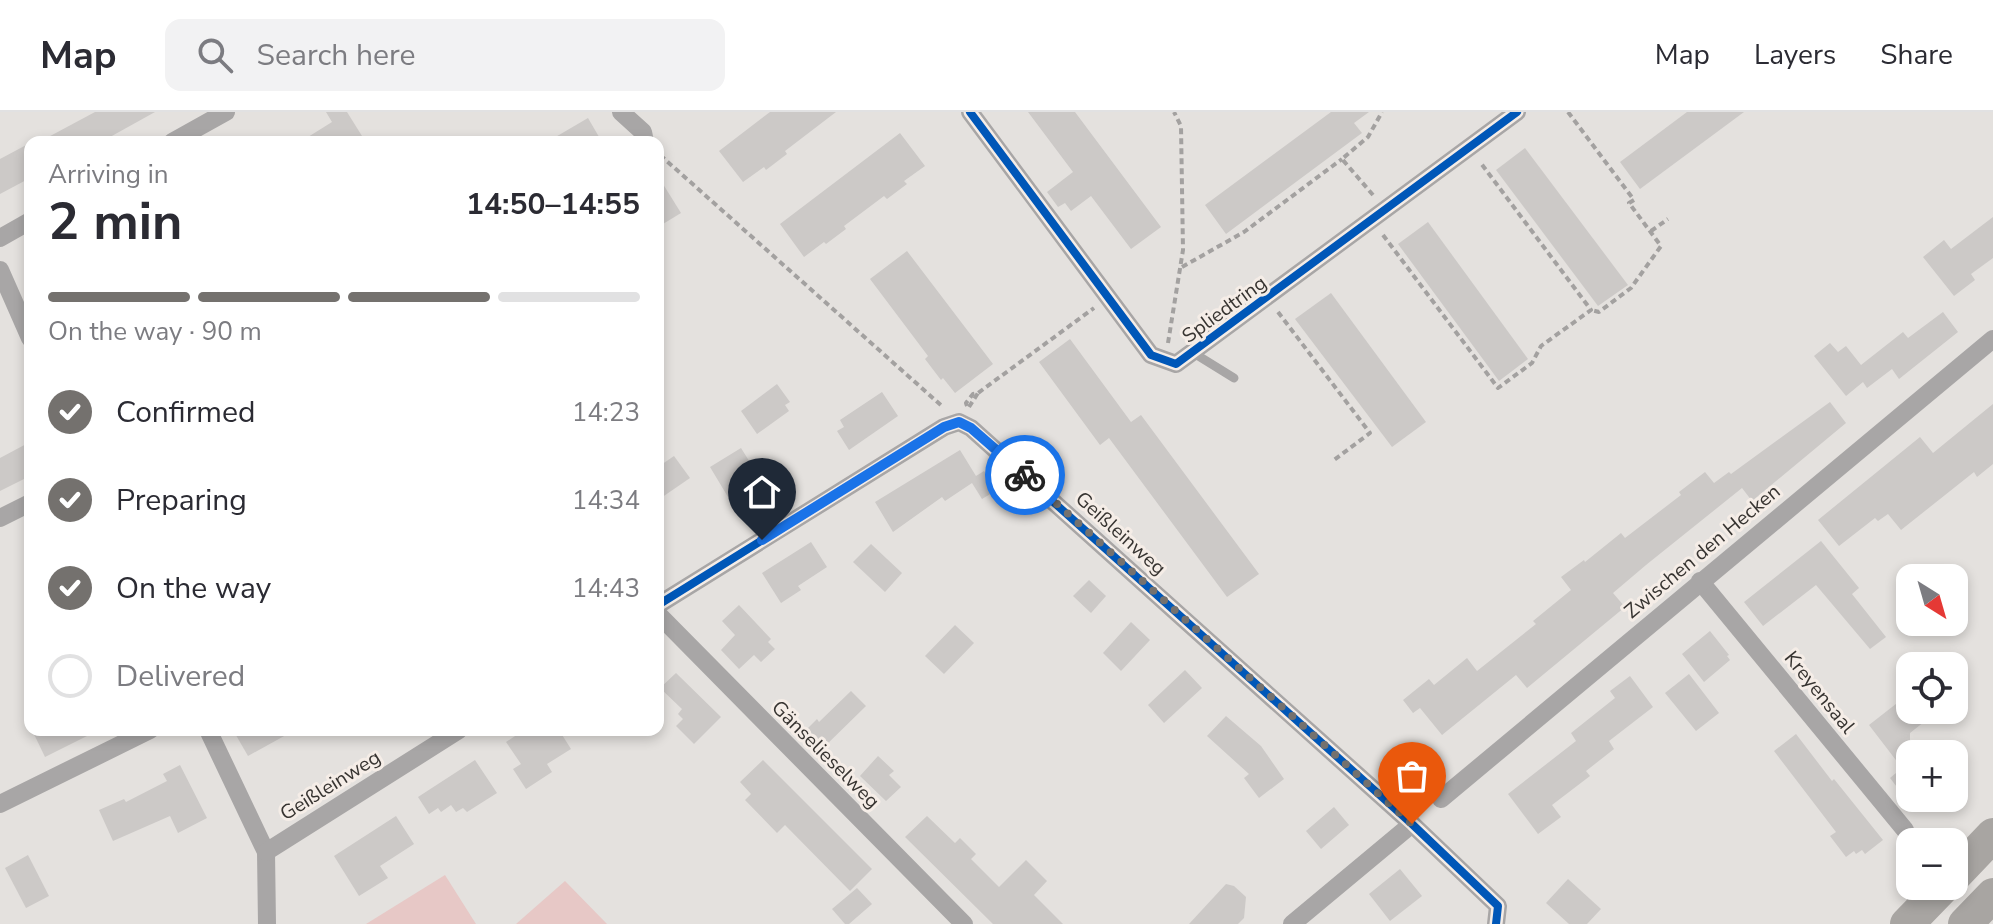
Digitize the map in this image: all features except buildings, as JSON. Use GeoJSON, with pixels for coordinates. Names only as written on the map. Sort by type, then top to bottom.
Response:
{"type":"FeatureCollection","features":[{"type":"Feature","properties":{"kind":"highway"},"geometry":{"type":"LineString","coordinates":[[1968,861],[1993,835]]}},
{"type":"Feature","properties":{"kind":"highway"},"geometry":{"type":"LineString","coordinates":[[1965,924],[1993,895]]}},
{"type":"Feature","properties":{"kind":"highway"},"geometry":{"type":"LineString","coordinates":[[1907,924],[1930,900]]}},
{"type":"Feature","properties":{"kind":"street"},"geometry":{"type":"LineString","coordinates":[[183,136],[226,112]]}},
{"type":"Feature","properties":{"kind":"street"},"geometry":{"type":"LineString","coordinates":[[621,112],[644,136]]}},
{"type":"Feature","properties":{"kind":"street","name":"Spliedtring"},"geometry":{"type":"LineString","coordinates":[[970,112],[1151,355],[1176,364],[1517,112]]}},
{"type":"Feature","properties":{"kind":"street"},"geometry":{"type":"LineString","coordinates":[[0,238],[24,224]]}},
{"type":"Feature","properties":{"kind":"street"},"geometry":{"type":"LineString","coordinates":[[0,270],[24,324]]}},
{"type":"Feature","properties":{"kind":"street","name":"Zwischen den Hecken"},"geometry":{"type":"LineString","coordinates":[[1441,799],[1993,339]]}},
{"type":"Feature","properties":{"kind":"street"},"geometry":{"type":"LineString","coordinates":[[664,601],[944,427],[959,422]]}},
{"type":"Feature","properties":{"kind":"street","name":"Geißleinweg"},"geometry":{"type":"LineString","coordinates":[[959,422],[971,428],[1412,824],[1498,906],[1496,924]]}},
{"type":"Feature","properties":{"kind":"street"},"geometry":{"type":"LineString","coordinates":[[0,518],[24,506]]}},
{"type":"Feature","properties":{"kind":"street","name":"Kreyensaal"},"geometry":{"type":"LineString","coordinates":[[1700,581],[1903,828]]}},
{"type":"Feature","properties":{"kind":"street","name":"Gänselieselweg"},"geometry":{"type":"LineString","coordinates":[[664,620],[964,924]]}},
{"type":"Feature","properties":{"kind":"street"},"geometry":{"type":"LineString","coordinates":[[0,804],[138,736]]}},
{"type":"Feature","properties":{"kind":"street"},"geometry":{"type":"LineString","coordinates":[[211,736],[266,852],[267,924]]}},
{"type":"Feature","properties":{"kind":"street","name":"Geißleinweg"},"geometry":{"type":"LineString","coordinates":[[266,852],[450,736]]}},
{"type":"Feature","properties":{"kind":"street"},"geometry":{"type":"LineString","coordinates":[[1292,924],[1412,824]]}},
{"type":"Feature","properties":{"kind":"lane"},"geometry":{"type":"LineString","coordinates":[[1192,352],[1234,378]]}},
{"type":"Feature","properties":{"kind":"path"},"geometry":{"type":"LineString","coordinates":[[1166,360],[1181,267],[1184,203],[1181,126],[1174,112]]}},
{"type":"Feature","properties":{"kind":"path"},"geometry":{"type":"LineString","coordinates":[[1181,267],[1244,232],[1342,159],[1368,137],[1382,112]]}},
{"type":"Feature","properties":{"kind":"path"},"geometry":{"type":"LineString","coordinates":[[1469,147],[1591,310],[1599,312],[1631,288],[1661,246],[1629,203],[1634,200],[1568,112]]}},
{"type":"Feature","properties":{"kind":"path"},"geometry":{"type":"LineString","coordinates":[[664,158],[959,422]]}},
{"type":"Feature","properties":{"kind":"path"},"geometry":{"type":"LineString","coordinates":[[1342,159],[1498,388],[1532,363],[1541,346],[1591,310]]}},
{"type":"Feature","properties":{"kind":"path"},"geometry":{"type":"LineString","coordinates":[[1651,231],[1668,219]]}},
{"type":"Feature","properties":{"kind":"path"},"geometry":{"type":"LineString","coordinates":[[978,393],[1108,297]]}},
{"type":"Feature","properties":{"kind":"path"},"geometry":{"type":"LineString","coordinates":[[1267,297],[1370,433],[1334,460]]}},
{"type":"Feature","properties":{"kind":"shaded area"},"geometry":{"type":"Polygon","coordinates":[[[445,875],[476,924],[366,924],[445,875]]]}},
{"type":"Feature","properties":{"kind":"shaded area"},"geometry":{"type":"Polygon","coordinates":[[[565,881],[607,924],[516,924],[565,881]]]}},
{"type":"Feature","properties":{"kind":"cycle path"},"geometry":{"type":"LineString","coordinates":[[970,112],[1151,355],[1176,364],[1517,112]]}},
{"type":"Feature","properties":{"kind":"cycle path"},"geometry":{"type":"LineString","coordinates":[[664,601],[944,427],[959,422],[971,428],[1412,824],[1498,906],[1496,924]]}},
{"type":"Feature","properties":{"kind":"way so far"},"geometry":{"type":"LineString","coordinates":[[1025,475],[1412,824]]}},
{"type":"Feature","properties":{"kind":"route"},"geometry":{"type":"LineString","coordinates":[[762,540],[944,427],[959,422],[971,428],[1025,475]]}}]}
